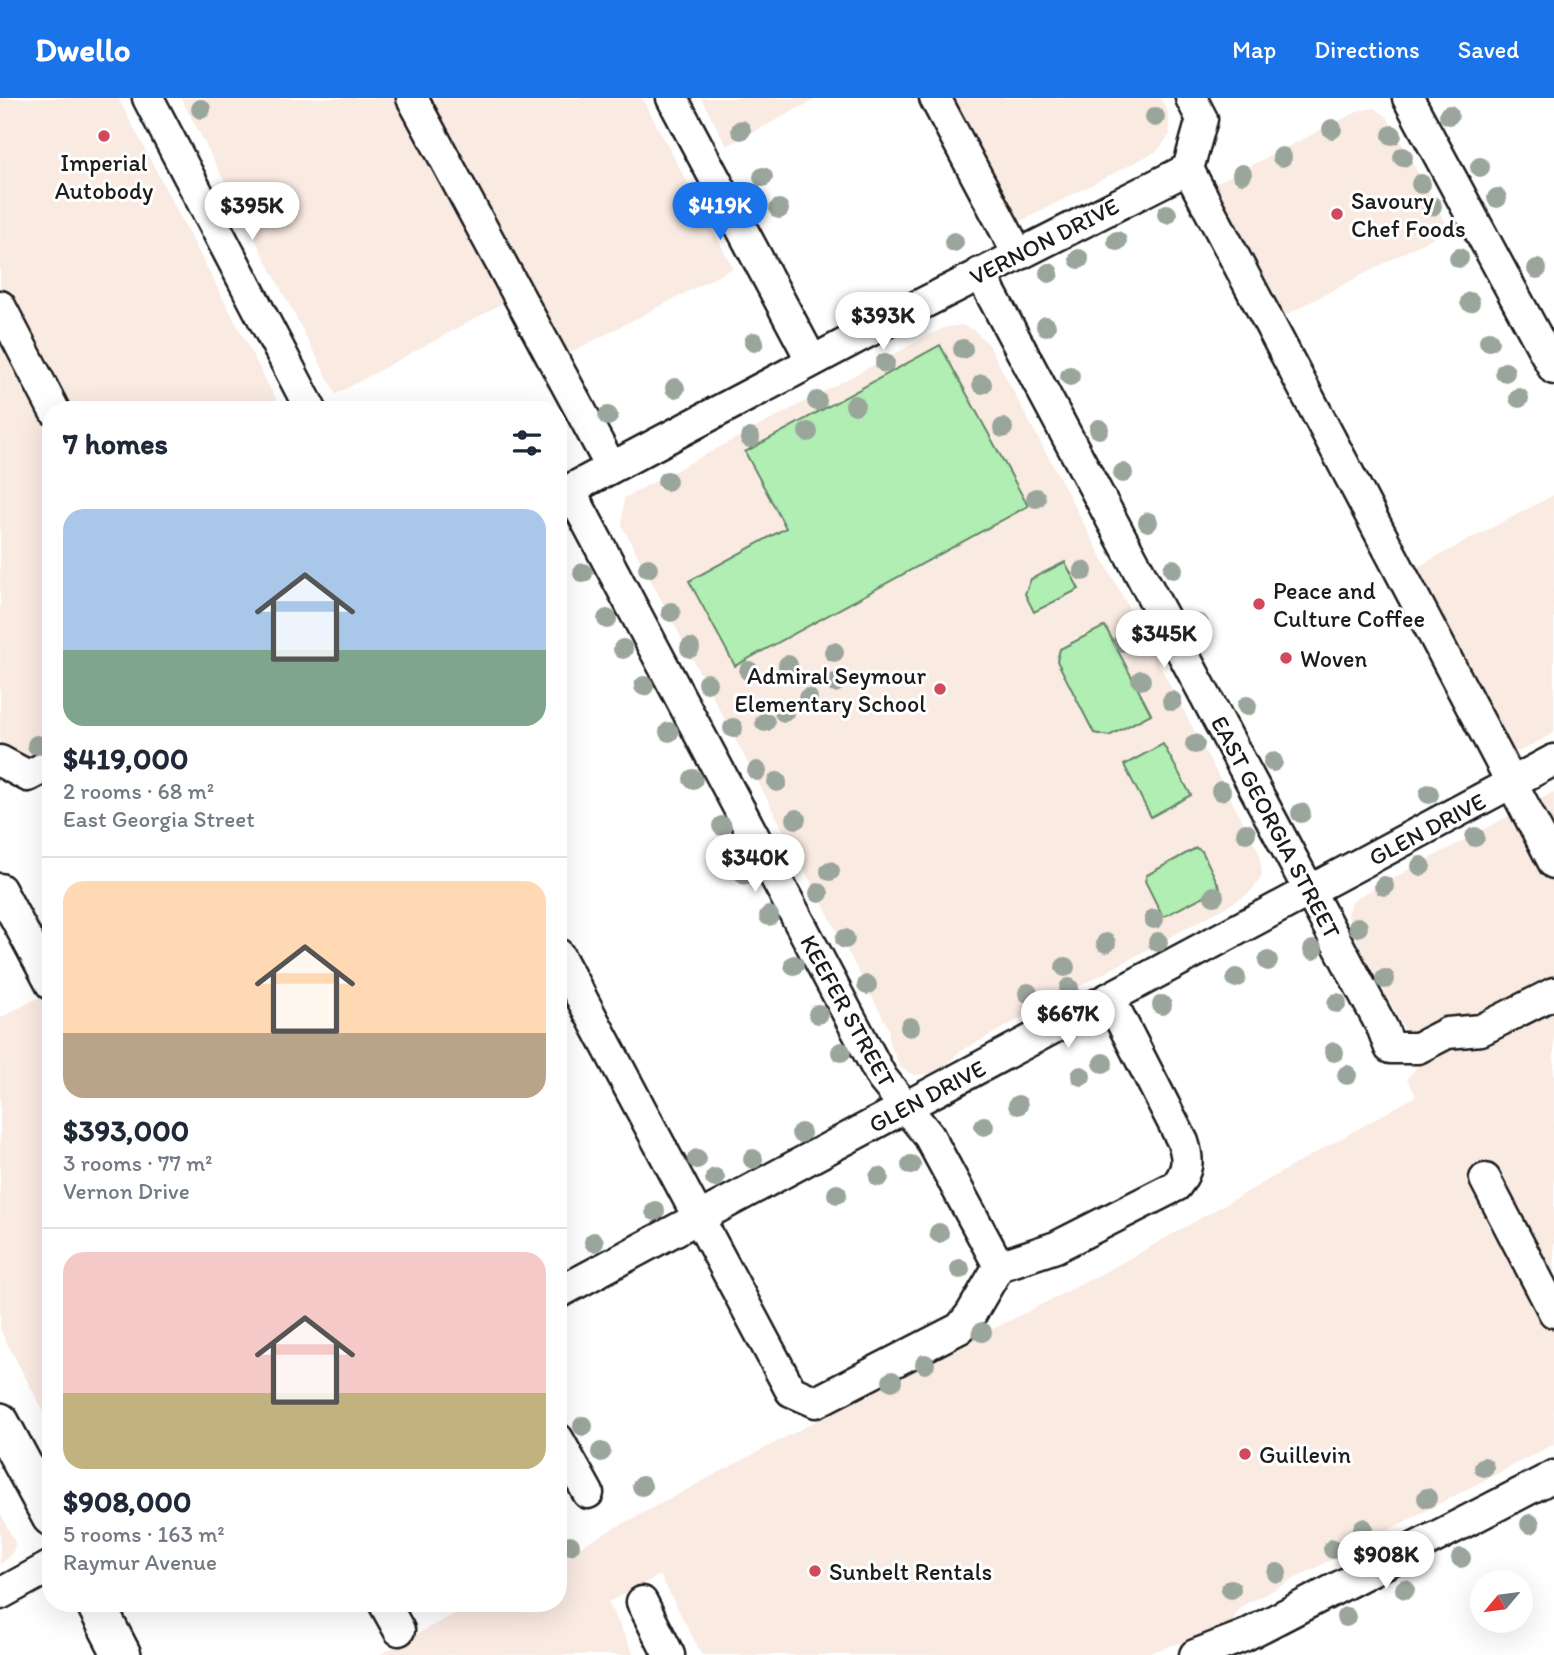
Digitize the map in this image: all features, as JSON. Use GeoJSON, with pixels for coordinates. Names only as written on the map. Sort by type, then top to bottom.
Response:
{"type":"FeatureCollection","features":[{"type":"Feature","properties":{"kind":"main road"},"geometry":{"type":"LineString","coordinates":[[0,1422],[42,1500]]}},
{"type":"Feature","properties":{"kind":"main road"},"geometry":{"type":"LineString","coordinates":[[100,1612],[122,1655]]}},
{"type":"Feature","properties":{"kind":"street"},"geometry":{"type":"LineString","coordinates":[[148,98],[306,401]]}},
{"type":"Feature","properties":{"kind":"street"},"geometry":{"type":"LineString","coordinates":[[412,98],[611,467]]}},
{"type":"Feature","properties":{"kind":"street"},"geometry":{"type":"LineString","coordinates":[[672,98],[812,361]]}},
{"type":"Feature","properties":{"kind":"street"},"geometry":{"type":"LineString","coordinates":[[935,98],[1018,254]]}},
{"type":"Feature","properties":{"kind":"street"},"geometry":{"type":"LineString","coordinates":[[1408,98],[1554,369]]}},
{"type":"Feature","properties":{"kind":"street"},"geometry":{"type":"LineString","coordinates":[[1196,109],[1188,169],[1554,863]]}},
{"type":"Feature","properties":{"kind":"street","name":"VERNON DRIVE"},"geometry":{"type":"LineString","coordinates":[[567,491],[981,273],[1188,169]]}},
{"type":"Feature","properties":{"kind":"street","name":"EAST GEORGIA STREET"},"geometry":{"type":"LineString","coordinates":[[981,273],[1310,891],[1390,1048],[1418,1048],[1447,1033],[1481,1030],[1554,993]]}},
{"type":"Feature","properties":{"kind":"street"},"geometry":{"type":"LineString","coordinates":[[0,306],[49,401]]}},
{"type":"Feature","properties":{"kind":"street","name":"KEEFER STREET"},"geometry":{"type":"LineString","coordinates":[[567,499],[876,1067],[929,1136],[999,1266]]}},
{"type":"Feature","properties":{"kind":"street","name":"GLEN DRIVE"},"geometry":{"type":"LineString","coordinates":[[567,1288],[1554,760]]}},
{"type":"Feature","properties":{"kind":"street"},"geometry":{"type":"LineString","coordinates":[[0,761],[39,770]]}},
{"type":"Feature","properties":{"kind":"street"},"geometry":{"type":"LineString","coordinates":[[0,888],[42,967]]}},
{"type":"Feature","properties":{"kind":"street"},"geometry":{"type":"LineString","coordinates":[[567,971],[791,1391],[816,1402],[960,1328],[999,1266],[1056,1247],[1176,1186],[1185,1175],[1188,1158],[1183,1142],[1110,999]]}},
{"type":"Feature","properties":{"kind":"street"},"geometry":{"type":"LineString","coordinates":[[1485,1179],[1554,1312]]}},
{"type":"Feature","properties":{"kind":"street"},"geometry":{"type":"LineString","coordinates":[[567,1455],[588,1493]]}},
{"type":"Feature","properties":{"kind":"street"},"geometry":{"type":"LineString","coordinates":[[1195,1655],[1244,1636],[1554,1476]]}},
{"type":"Feature","properties":{"kind":"street"},"geometry":{"type":"LineString","coordinates":[[0,1594],[42,1571]]}},
{"type":"Feature","properties":{"kind":"street"},"geometry":{"type":"LineString","coordinates":[[642,1602],[669,1655]]}},
{"type":"Feature","properties":{"kind":"street"},"geometry":{"type":"LineString","coordinates":[[389,1612],[399,1630]]}},
{"type":"Feature","properties":{"kind":"shaded area"},"geometry":{"type":"Polygon","coordinates":[[[0,98],[118,98],[277,401],[42,401],[42,752],[27,761],[3,747],[0,741],[0,98]]]}},
{"type":"Feature","properties":{"kind":"shaded area"},"geometry":{"type":"Polygon","coordinates":[[[181,98],[642,98],[733,268],[562,357],[527,290],[336,394],[181,98]]]}},
{"type":"Feature","properties":{"kind":"shaded area"},"geometry":{"type":"Polygon","coordinates":[[[701,98],[818,98],[727,146],[701,98]]]}},
{"type":"Feature","properties":{"kind":"shaded area"},"geometry":{"type":"Polygon","coordinates":[[[935,98],[1160,98],[1168,112],[1170,135],[1157,151],[1019,222],[1006,211],[935,98]]]}},
{"type":"Feature","properties":{"kind":"shaded area","name":"Savoury Chef Foods"},"geometry":{"type":"Polygon","coordinates":[[[1374,108],[1387,117],[1449,229],[1269,324],[1212,185],[1361,110],[1374,108]]]}},
{"type":"Feature","properties":{"kind":"shaded area","name":"Admiral Seymour Elementary School"},"geometry":{"type":"Polygon","coordinates":[[[961,325],[974,330],[988,344],[1259,852],[1262,875],[1254,888],[1242,898],[959,1052],[949,1063],[932,1073],[914,1075],[901,1068],[889,1042],[889,1029],[622,526],[624,498],[943,328],[961,325]]]}},
{"type":"Feature","properties":{"kind":"shaded area"},"geometry":{"type":"Polygon","coordinates":[[[1554,495],[1554,733],[1515,751],[1503,742],[1402,575],[1554,495]]]}},
{"type":"Feature","properties":{"kind":"shaded area"},"geometry":{"type":"Polygon","coordinates":[[[1554,792],[1554,1444],[1244,1605],[1232,1622],[1201,1636],[1143,1655],[702,1655],[660,1575],[608,1602],[634,1655],[379,1655],[458,1612],[567,1612],[567,1553],[903,1375],[1111,1269],[1416,1096],[1407,1079],[1422,1061],[1351,930],[1347,913],[1356,898],[1554,792]]]}},
{"type":"Feature","properties":{"kind":"shaded area"},"geometry":{"type":"Polygon","coordinates":[[[42,996],[42,1408],[0,1330],[0,1018],[42,996]]]}},
{"type":"Feature","properties":{"kind":"shaded area"},"geometry":{"type":"Polygon","coordinates":[[[0,1512],[15,1543],[14,1550],[0,1565],[0,1512]]]}},
{"type":"Feature","properties":{"kind":"green space"},"geometry":{"type":"Polygon","coordinates":[[[940,345],[1028,506],[735,666],[689,581],[786,528],[745,452],[940,345]]]}},
{"type":"Feature","properties":{"kind":"green space"},"geometry":{"type":"Polygon","coordinates":[[[1065,562],[1079,589],[1034,612],[1025,594],[1031,579],[1065,562]]]}},
{"type":"Feature","properties":{"kind":"green space"},"geometry":{"type":"Polygon","coordinates":[[[1105,626],[1151,714],[1109,736],[1094,733],[1057,661],[1060,649],[1105,626]]]}},
{"type":"Feature","properties":{"kind":"green space"},"geometry":{"type":"Polygon","coordinates":[[[1163,744],[1191,795],[1151,817],[1124,765],[1163,744]]]}},
{"type":"Feature","properties":{"kind":"green space"},"geometry":{"type":"Polygon","coordinates":[[[1196,848],[1202,851],[1220,888],[1163,917],[1145,881],[1147,875],[1196,848]]]}},
{"type":"Feature","properties":{"kind":"place","name":"Imperial Autobody"},"geometry":{"type":"Point","coordinates":[104,136]}},
{"type":"Feature","properties":{"kind":"place","name":"Savoury Chef Foods"},"geometry":{"type":"Point","coordinates":[1337,214]}},
{"type":"Feature","properties":{"kind":"place","name":"Peace and Culture Coffee"},"geometry":{"type":"Point","coordinates":[1259,604]}},
{"type":"Feature","properties":{"kind":"place","name":"Woven"},"geometry":{"type":"Point","coordinates":[1286,658]}},
{"type":"Feature","properties":{"kind":"place","name":"Admiral Seymour Elementary School"},"geometry":{"type":"Point","coordinates":[940,689]}},
{"type":"Feature","properties":{"kind":"place","name":"Guillevin"},"geometry":{"type":"Point","coordinates":[1245,1454]}},
{"type":"Feature","properties":{"kind":"place","name":"Sunbelt Rentals"},"geometry":{"type":"Point","coordinates":[815,1571]}}]}
